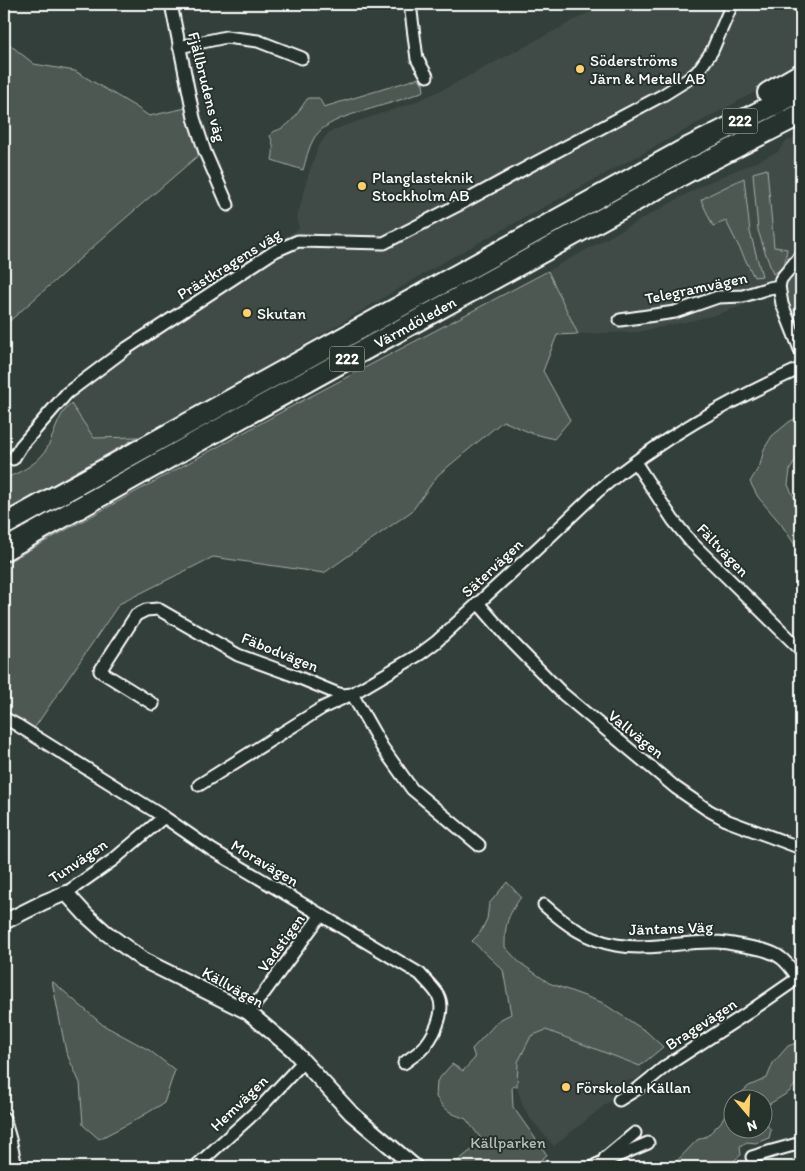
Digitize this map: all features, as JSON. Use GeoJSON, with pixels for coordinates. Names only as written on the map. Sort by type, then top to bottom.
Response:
{"type":"FeatureCollection","features":[{"type":"Feature","properties":{"kind":"highway"},"geometry":{"type":"LineString","coordinates":[[680,152],[764,96],[801,74]]}},
{"type":"Feature","properties":{"kind":"highway","name":"Värmdöleden"},"geometry":{"type":"LineString","coordinates":[[4,525],[680,152],[801,91]]}},
{"type":"Feature","properties":{"kind":"highway","name":"Värmdöleden"},"geometry":{"type":"LineString","coordinates":[[4,550],[691,170],[801,114]]}},
{"type":"Feature","properties":{"kind":"highway"},"geometry":{"type":"LineString","coordinates":[[691,170],[801,127]]}},
{"type":"Feature","properties":{"kind":"street","name":"Fjällbrudens väg"},"geometry":{"type":"LineString","coordinates":[[170,4],[194,118],[205,152],[228,205]]}},
{"type":"Feature","properties":{"kind":"street"},"geometry":{"type":"LineString","coordinates":[[410,4],[418,59],[427,76]]}},
{"type":"Feature","properties":{"kind":"street","name":"Prästkragens väg"},"geometry":{"type":"LineString","coordinates":[[13,458],[21,446],[67,393],[128,348],[275,251],[298,241],[384,244],[663,95],[687,80],[697,72],[712,51],[732,4]]}},
{"type":"Feature","properties":{"kind":"street"},"geometry":{"type":"LineString","coordinates":[[179,47],[226,37],[258,42],[302,58]]}},
{"type":"Feature","properties":{"kind":"street"},"geometry":{"type":"LineString","coordinates":[[801,255],[781,279],[778,286],[782,304],[801,352]]}},
{"type":"Feature","properties":{"kind":"street","name":"Telegramvägen"},"geometry":{"type":"LineString","coordinates":[[620,320],[674,312],[718,297],[743,296],[778,286]]}},
{"type":"Feature","properties":{"kind":"street","name":"Sätervägen"},"geometry":{"type":"LineString","coordinates":[[199,785],[322,708],[352,694],[420,654],[436,642],[617,475],[719,408],[801,368]]}},
{"type":"Feature","properties":{"kind":"street","name":"Fältvägen"},"geometry":{"type":"LineString","coordinates":[[635,462],[673,520],[691,542],[801,650]]}},
{"type":"Feature","properties":{"kind":"street","name":"Vallvägen"},"geometry":{"type":"LineString","coordinates":[[478,603],[510,640],[563,694],[676,788],[728,821],[801,848]]}},
{"type":"Feature","properties":{"kind":"street","name":"Fäbodvägen"},"geometry":{"type":"LineString","coordinates":[[154,704],[100,671],[136,615],[146,610],[158,609],[238,654],[336,693],[343,695],[352,694]]}},
{"type":"Feature","properties":{"kind":"street"},"geometry":{"type":"LineString","coordinates":[[352,694],[382,747],[412,789],[479,845]]}},
{"type":"Feature","properties":{"kind":"street","name":"Moravägen"},"geometry":{"type":"LineString","coordinates":[[4,718],[164,817],[212,850],[420,974],[432,985],[439,996],[440,1020],[435,1032],[421,1050],[404,1062]]}},
{"type":"Feature","properties":{"kind":"street","name":"Tunvägen"},"geometry":{"type":"LineString","coordinates":[[4,922],[66,893],[113,860],[164,817]]}},
{"type":"Feature","properties":{"kind":"street","name":"Källvägen"},"geometry":{"type":"LineString","coordinates":[[66,893],[105,932],[143,960],[248,1012],[292,1049],[351,1113],[415,1167]]}},
{"type":"Feature","properties":{"kind":"street","name":"Jäntans Väg"},"geometry":{"type":"LineString","coordinates":[[544,905],[572,928],[602,942],[635,947],[714,942],[728,943],[776,954],[800,977]]}},
{"type":"Feature","properties":{"kind":"street","name":"Vadstigen"},"geometry":{"type":"LineString","coordinates":[[248,1012],[322,915]]}},
{"type":"Feature","properties":{"kind":"street","name":"Bragevägen"},"geometry":{"type":"LineString","coordinates":[[619,1100],[640,1087],[666,1066],[800,977]]}},
{"type":"Feature","properties":{"kind":"street","name":"Hemvägen"},"geometry":{"type":"LineString","coordinates":[[195,1167],[259,1110],[304,1061]]}},
{"type":"Feature","properties":{"kind":"street"},"geometry":{"type":"LineString","coordinates":[[4,1118],[16,1167]]}},
{"type":"Feature","properties":{"kind":"street"},"geometry":{"type":"LineString","coordinates":[[594,1166],[635,1133]]}},
{"type":"Feature","properties":{"kind":"street"},"geometry":{"type":"LineString","coordinates":[[594,1166],[648,1143]]}},
{"type":"Feature","properties":{"kind":"street"},"geometry":{"type":"LineString","coordinates":[[752,1157],[801,1143]]}},
{"type":"Feature","properties":{"kind":"shaded area"},"geometry":{"type":"Polygon","coordinates":[[[605,4],[801,4],[801,65],[788,74],[447,260],[273,363],[138,437],[94,438],[71,404],[74,397],[87,385],[243,277],[235,265],[299,229],[297,219],[307,179],[318,147],[329,132],[413,103],[450,86],[605,4]]]}},
{"type":"Feature","properties":{"kind":"shaded area"},"geometry":{"type":"Polygon","coordinates":[[[801,135],[801,263],[778,282],[765,298],[712,316],[638,332],[578,334],[548,271],[705,184],[778,152],[785,142],[801,135]]]}},
{"type":"Feature","properties":{"kind":"shaded area","name":"Förskolan Källan"},"geometry":{"type":"Polygon","coordinates":[[[545,1030],[640,1066],[642,1070],[641,1076],[637,1079],[620,1082],[610,1095],[611,1100],[554,1146],[530,1118],[523,1106],[517,1086],[518,1062],[531,1036],[545,1030]]]}},
{"type":"Feature","properties":{"kind":"green space"},"geometry":{"type":"Polygon","coordinates":[[[4,40],[34,64],[75,71],[149,116],[186,108],[201,153],[4,326],[4,40]]]}},
{"type":"Feature","properties":{"kind":"green space"},"geometry":{"type":"Polygon","coordinates":[[[419,78],[423,84],[424,91],[352,114],[325,127],[313,140],[303,170],[272,160],[273,148],[270,136],[291,121],[308,98],[319,98],[324,107],[419,78]]]}},
{"type":"Feature","properties":{"kind":"green space"},"geometry":{"type":"Polygon","coordinates":[[[767,169],[774,247],[787,249],[783,267],[773,274],[758,230],[753,173],[767,169]]]}},
{"type":"Feature","properties":{"kind":"green space"},"geometry":{"type":"Polygon","coordinates":[[[744,178],[750,232],[762,276],[754,277],[726,221],[713,226],[701,200],[744,178]]]}},
{"type":"Feature","properties":{"kind":"green space"},"geometry":{"type":"Polygon","coordinates":[[[801,263],[801,307],[791,312],[786,293],[787,277],[801,263]]]}},
{"type":"Feature","properties":{"kind":"green space"},"geometry":{"type":"Polygon","coordinates":[[[548,271],[578,334],[557,335],[543,371],[570,420],[554,439],[531,433],[503,421],[438,475],[412,511],[324,573],[213,557],[119,604],[33,730],[14,716],[4,714],[4,564],[283,411],[548,271]]]}},
{"type":"Feature","properties":{"kind":"green space"},"geometry":{"type":"Polygon","coordinates":[[[71,404],[94,438],[138,437],[4,512],[4,479],[26,469],[40,458],[62,414],[71,404]]]}},
{"type":"Feature","properties":{"kind":"green space"},"geometry":{"type":"Polygon","coordinates":[[[801,415],[801,451],[790,470],[788,485],[801,511],[801,554],[781,524],[758,497],[750,482],[760,465],[764,449],[772,436],[801,415]]]}},
{"type":"Feature","properties":{"kind":"green space","name":"Källparken"},"geometry":{"type":"Polygon","coordinates":[[[507,882],[521,897],[508,921],[505,947],[519,962],[549,983],[601,1002],[647,1032],[663,1047],[640,1066],[546,1030],[531,1036],[518,1062],[517,1086],[512,1087],[513,1107],[547,1155],[532,1167],[450,1167],[483,1141],[466,1119],[453,1114],[443,1107],[436,1097],[437,1081],[452,1064],[463,1071],[475,1058],[472,1049],[499,1020],[511,1014],[503,970],[472,941],[480,933],[487,919],[489,904],[507,882]]]}},
{"type":"Feature","properties":{"kind":"green space"},"geometry":{"type":"Polygon","coordinates":[[[52,981],[103,1025],[149,1050],[175,1070],[164,1103],[99,1139],[83,1125],[80,1083],[66,1052],[52,981]]]}},
{"type":"Feature","properties":{"kind":"green space"},"geometry":{"type":"Polygon","coordinates":[[[801,1041],[801,1078],[789,1092],[772,1102],[772,1088],[747,1088],[767,1078],[773,1063],[788,1046],[801,1041]]]}},
{"type":"Feature","properties":{"kind":"green space"},"geometry":{"type":"Polygon","coordinates":[[[722,1120],[722,1138],[769,1138],[756,1143],[747,1142],[740,1146],[741,1155],[726,1167],[671,1167],[697,1140],[707,1136],[722,1120]]]}},
{"type":"Feature","properties":{"kind":"place","name":"Söderströms Järn & Metall AB"},"geometry":{"type":"Point","coordinates":[580,69]}},
{"type":"Feature","properties":{"kind":"place","name":"Planglasteknik Stockholm AB"},"geometry":{"type":"Point","coordinates":[362,186]}},
{"type":"Feature","properties":{"kind":"place","name":"Skutan"},"geometry":{"type":"Point","coordinates":[247,313]}},
{"type":"Feature","properties":{"kind":"place","name":"Förskolan Källan"},"geometry":{"type":"Point","coordinates":[566,1087]}}]}
